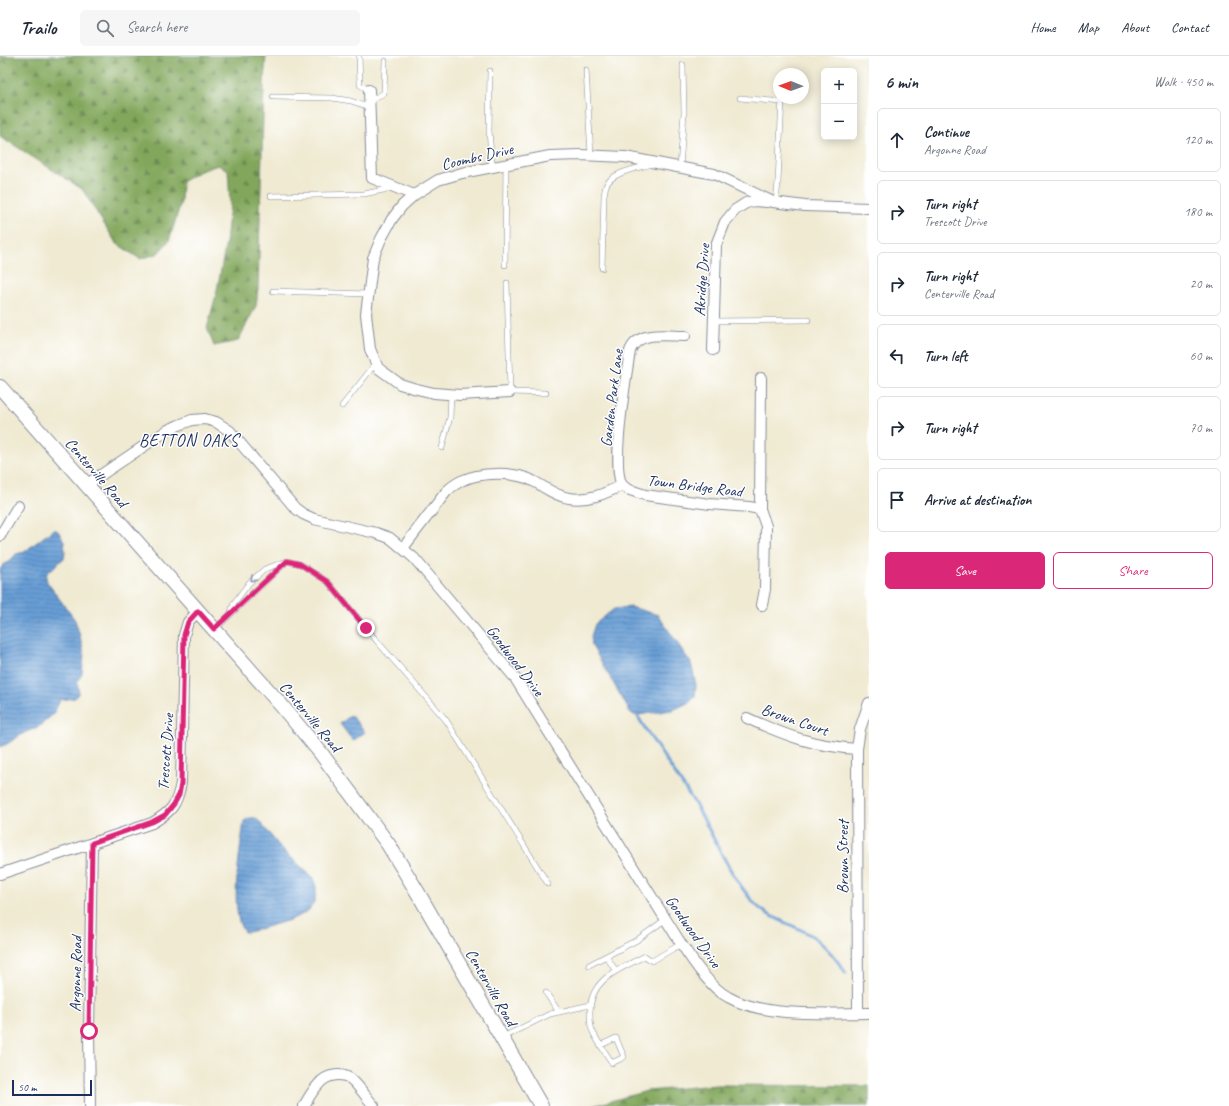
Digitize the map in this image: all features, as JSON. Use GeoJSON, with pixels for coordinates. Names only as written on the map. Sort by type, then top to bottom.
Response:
{"type":"FeatureCollection","features":[{"type":"Feature","properties":{"kind":"main road","name":"Centerville Road"},"geometry":{"type":"LineString","coordinates":[[0,387],[281,705],[320,752],[388,844],[541,1106]]}},
{"type":"Feature","properties":{"kind":"street"},"geometry":{"type":"LineString","coordinates":[[369,90],[372,178],[414,195]]}},
{"type":"Feature","properties":{"kind":"street","name":"Coombs Drive"},"geometry":{"type":"LineString","coordinates":[[510,392],[451,394],[434,393],[400,384],[378,368],[370,349],[366,314],[373,258],[392,219],[402,206],[426,186],[438,180],[462,173],[506,164],[550,156],[591,155],[625,157],[714,174],[775,202],[805,206],[869,208]]}},
{"type":"Feature","properties":{"kind":"street","name":"Akridge Drive"},"geometry":{"type":"LineString","coordinates":[[713,350],[716,245],[725,222],[735,210],[746,203],[755,201],[775,202]]}},
{"type":"Feature","properties":{"kind":"street","name":"Garden Park Lane"},"geometry":{"type":"LineString","coordinates":[[622,485],[618,465],[620,434],[627,372],[632,344],[643,337],[685,336]]}},
{"type":"Feature","properties":{"kind":"street"},"geometry":{"type":"LineString","coordinates":[[762,378],[760,509],[766,526],[762,605]]}},
{"type":"Feature","properties":{"kind":"street","name":"Goodwood Drive"},"geometry":{"type":"LineString","coordinates":[[86,486],[168,430],[192,420],[205,419],[216,422],[230,431],[295,508],[303,514],[314,519],[376,533],[390,538],[414,558],[515,678],[682,944],[693,961],[712,984],[727,997],[759,1008],[783,1012],[869,1013]]}},
{"type":"Feature","properties":{"kind":"street"},"geometry":{"type":"LineString","coordinates":[[403,548],[446,492],[453,485],[462,480],[481,475],[500,474],[522,476],[532,480],[555,494],[569,498],[598,496],[622,485]]}},
{"type":"Feature","properties":{"kind":"street","name":"Town Bridge Road"},"geometry":{"type":"LineString","coordinates":[[622,485],[627,489],[645,495],[760,509]]}},
{"type":"Feature","properties":{"kind":"street"},"geometry":{"type":"LineString","coordinates":[[0,536],[18,506]]}},
{"type":"Feature","properties":{"kind":"street","name":"Trescott Drive"},"geometry":{"type":"LineString","coordinates":[[0,874],[152,822],[165,815],[174,804],[179,795],[181,784],[184,635],[188,622],[198,611]]}},
{"type":"Feature","properties":{"kind":"street","name":"Brown Street"},"geometry":{"type":"LineString","coordinates":[[858,1013],[857,749],[863,717],[869,703]]}},
{"type":"Feature","properties":{"kind":"street","name":"Brown Court"},"geometry":{"type":"LineString","coordinates":[[747,718],[779,733],[794,738],[834,748],[857,749]]}},
{"type":"Feature","properties":{"kind":"street","name":"Argonne Road"},"geometry":{"type":"LineString","coordinates":[[90,1106],[89,1031],[92,843]]}},
{"type":"Feature","properties":{"kind":"street"},"geometry":{"type":"LineString","coordinates":[[304,1106],[318,1083],[333,1075],[340,1075],[348,1077],[354,1081],[374,1106]]}},
{"type":"Feature","properties":{"kind":"lane"},"geometry":{"type":"LineString","coordinates":[[359,56],[360,85],[369,90]]}},
{"type":"Feature","properties":{"kind":"lane"},"geometry":{"type":"LineString","coordinates":[[273,97],[332,98],[369,104],[384,93],[385,61]]}},
{"type":"Feature","properties":{"kind":"lane"},"geometry":{"type":"LineString","coordinates":[[680,167],[684,113],[683,65]]}},
{"type":"Feature","properties":{"kind":"lane"},"geometry":{"type":"LineString","coordinates":[[586,70],[591,155]]}},
{"type":"Feature","properties":{"kind":"lane"},"geometry":{"type":"LineString","coordinates":[[490,71],[489,131],[492,167]]}},
{"type":"Feature","properties":{"kind":"lane"},"geometry":{"type":"LineString","coordinates":[[740,98],[773,100]]}},
{"type":"Feature","properties":{"kind":"lane"},"geometry":{"type":"LineString","coordinates":[[775,202],[778,182],[782,104]]}},
{"type":"Feature","properties":{"kind":"lane"},"geometry":{"type":"LineString","coordinates":[[602,268],[604,195],[609,180],[616,175],[658,163]]}},
{"type":"Feature","properties":{"kind":"lane"},"geometry":{"type":"LineString","coordinates":[[505,265],[506,164]]}},
{"type":"Feature","properties":{"kind":"lane"},"geometry":{"type":"LineString","coordinates":[[271,196],[364,194],[396,187]]}},
{"type":"Feature","properties":{"kind":"lane"},"geometry":{"type":"LineString","coordinates":[[507,283],[510,392],[546,393]]}},
{"type":"Feature","properties":{"kind":"lane"},"geometry":{"type":"LineString","coordinates":[[273,291],[368,294]]}},
{"type":"Feature","properties":{"kind":"lane"},"geometry":{"type":"LineString","coordinates":[[713,321],[808,320]]}},
{"type":"Feature","properties":{"kind":"lane"},"geometry":{"type":"LineString","coordinates":[[342,406],[376,363]]}},
{"type":"Feature","properties":{"kind":"lane"},"geometry":{"type":"LineString","coordinates":[[442,448],[450,416],[451,394]]}},
{"type":"Feature","properties":{"kind":"lane"},"geometry":{"type":"LineString","coordinates":[[230,616],[234,603],[249,583],[265,568],[287,561],[300,564],[328,582],[376,640],[446,720],[548,884]]}},
{"type":"Feature","properties":{"kind":"lane"},"geometry":{"type":"LineString","coordinates":[[214,629],[230,616],[287,561]]}},
{"type":"Feature","properties":{"kind":"lane"},"geometry":{"type":"LineString","coordinates":[[589,965],[637,940],[666,919]]}},
{"type":"Feature","properties":{"kind":"lane"},"geometry":{"type":"LineString","coordinates":[[601,1045],[616,1038],[624,1056],[612,1063],[592,1031],[590,1005],[597,987],[605,978],[645,956],[652,961],[682,944]]}},
{"type":"Feature","properties":{"kind":"lane"},"geometry":{"type":"LineString","coordinates":[[606,956],[616,971]]}},
{"type":"Feature","properties":{"kind":"lane"},"geometry":{"type":"LineString","coordinates":[[546,993],[559,1012]]}},
{"type":"Feature","properties":{"kind":"lane"},"geometry":{"type":"LineString","coordinates":[[502,1038],[550,1014],[590,1005]]}},
{"type":"Feature","properties":{"kind":"green space"},"geometry":{"type":"Polygon","coordinates":[[[0,56],[266,56],[258,289],[256,306],[238,341],[214,346],[207,328],[216,295],[226,243],[230,205],[228,170],[218,165],[198,172],[182,182],[181,202],[169,241],[157,254],[140,259],[116,243],[82,189],[0,136],[0,56]]]}},
{"type":"Feature","properties":{"kind":"green space"},"geometry":{"type":"Polygon","coordinates":[[[717,1085],[869,1086],[869,1106],[592,1106],[647,1091],[717,1085]]]}},
{"type":"Feature","properties":{"kind":"water"},"geometry":{"type":"Polygon","coordinates":[[[54,529],[58,531],[64,541],[64,558],[47,573],[46,577],[47,582],[75,620],[80,636],[84,654],[82,674],[77,682],[79,692],[75,698],[60,700],[54,713],[40,726],[24,733],[0,747],[0,570],[3,565],[9,562],[16,554],[24,552],[54,529]]]}},
{"type":"Feature","properties":{"kind":"water"},"geometry":{"type":"Polygon","coordinates":[[[631,607],[658,615],[691,663],[696,685],[695,696],[690,702],[673,710],[637,715],[630,712],[592,646],[591,636],[595,624],[614,609],[631,607]]]}},
{"type":"Feature","properties":{"kind":"water"},"geometry":{"type":"Polygon","coordinates":[[[351,715],[365,732],[353,741],[340,724],[351,715]]]}},
{"type":"Feature","properties":{"kind":"water"},"geometry":{"type":"Polygon","coordinates":[[[250,818],[256,818],[281,848],[313,878],[316,893],[314,902],[310,909],[305,913],[290,920],[249,932],[244,932],[239,922],[236,895],[238,862],[244,821],[250,818]]]}},
{"type":"Feature","properties":{"kind":"waterway"},"geometry":{"type":"LineString","coordinates":[[637,715],[700,812],[728,865],[744,891],[754,903],[766,913],[814,937],[829,952],[846,973]]}},
{"type":"Feature","properties":{"kind":"district","name":"BETTON OAKS"},"geometry":{"type":"Point","coordinates":[189,440]}},
{"type":"Feature","properties":{"kind":"route"},"geometry":{"type":"LineString","coordinates":[[89,1031],[92,843],[152,822],[165,815],[179,795],[181,784],[184,635],[188,622],[198,611],[214,629],[230,616],[287,561],[300,564],[328,582],[366,628]]}}]}
